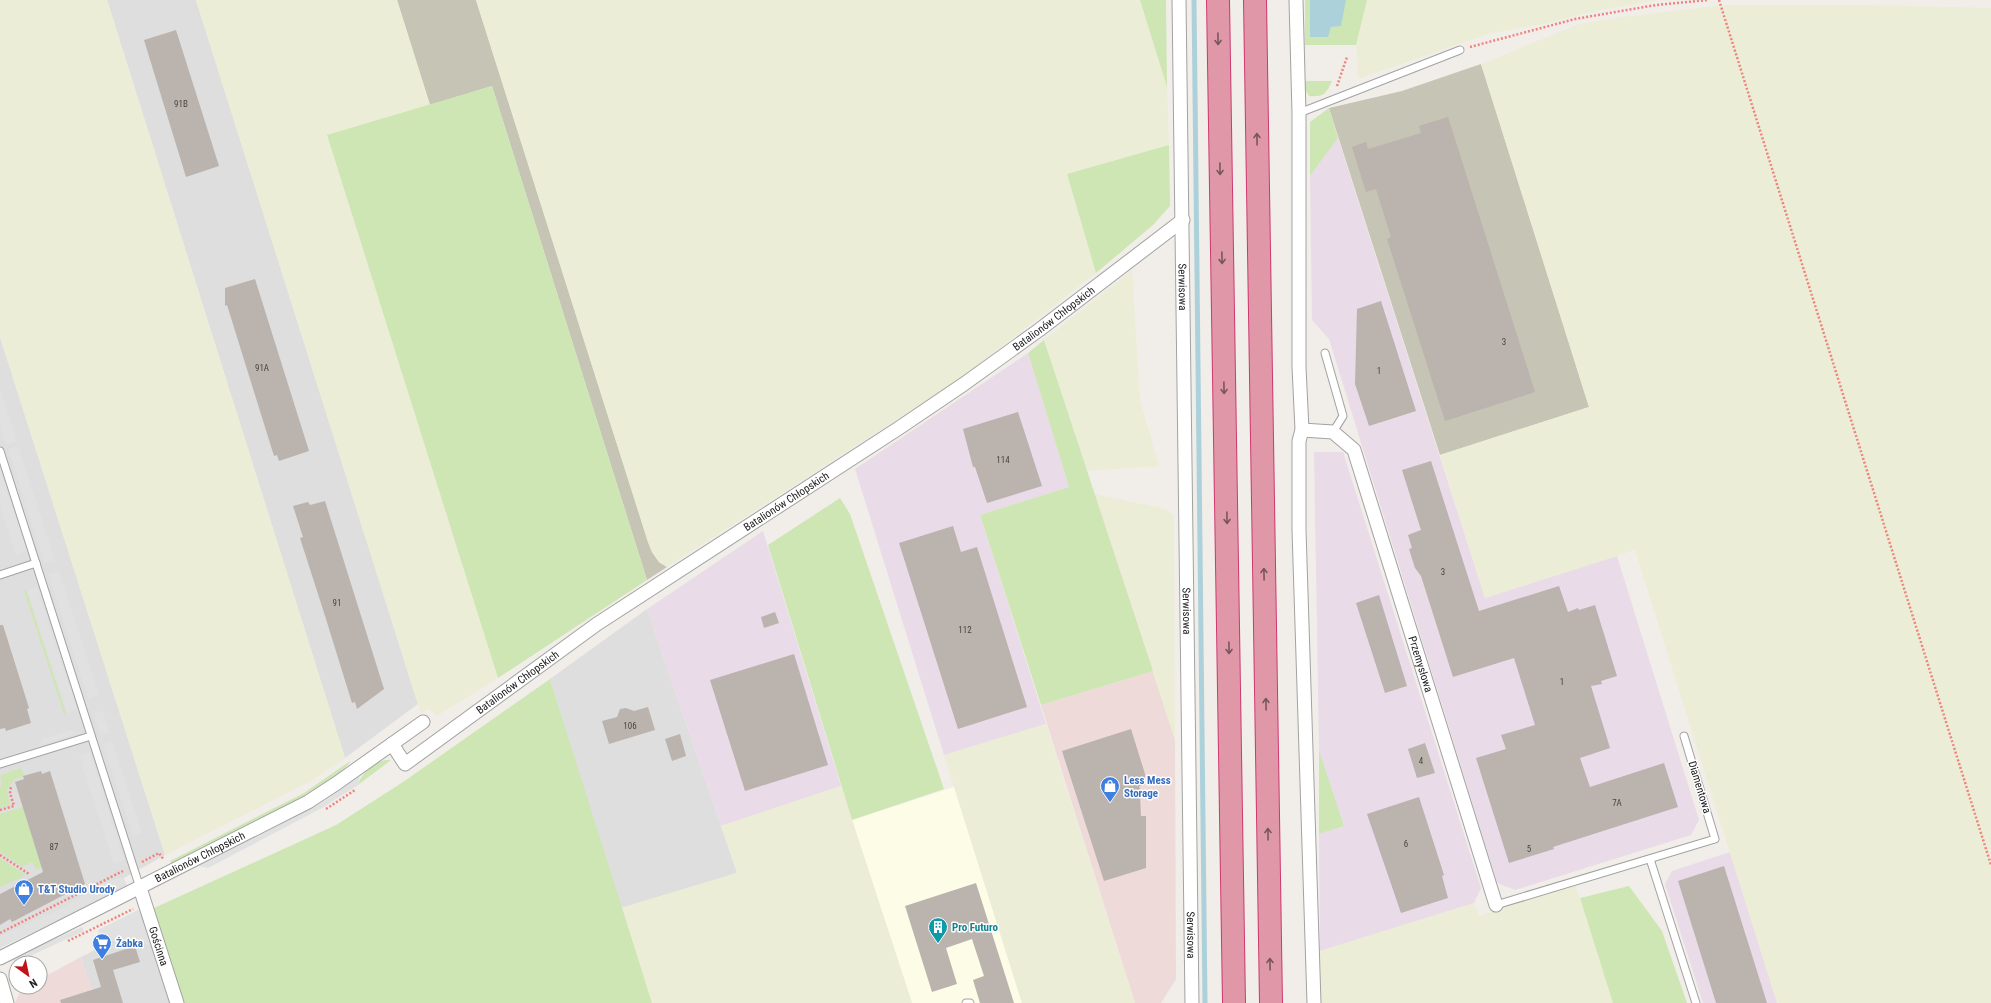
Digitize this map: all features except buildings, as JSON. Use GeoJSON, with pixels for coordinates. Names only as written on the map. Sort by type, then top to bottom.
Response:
{"type":"FeatureCollection","features":[{"type":"Feature","properties":{"kind":"highway"},"geometry":{"type":"LineString","coordinates":[[1218,0],[1234,1003]]}},
{"type":"Feature","properties":{"kind":"highway"},"geometry":{"type":"LineString","coordinates":[[1255,0],[1271,1003]]}},
{"type":"Feature","properties":{"kind":"street","name":"Serwisowa"},"geometry":{"type":"LineString","coordinates":[[1179,0],[1192,1003]]}},
{"type":"Feature","properties":{"kind":"street"},"geometry":{"type":"LineString","coordinates":[[1296,0],[1299,113],[1299,366],[1302,430],[1299,441],[1299,530],[1314,1003]]}},
{"type":"Feature","properties":{"kind":"street","name":"Batalionów Chłopskich"},"geometry":{"type":"LineString","coordinates":[[392,744],[406,764],[597,624],[899,428],[964,384],[1038,330],[1182,220]]}},
{"type":"Feature","properties":{"kind":"street"},"geometry":{"type":"LineString","coordinates":[[1302,430],[1333,432]]}},
{"type":"Feature","properties":{"kind":"street","name":"Przemysłowa"},"geometry":{"type":"LineString","coordinates":[[1333,432],[1354,450],[1496,905]]}},
{"type":"Feature","properties":{"kind":"street","name":"Batalionów Chłopskich"},"geometry":{"type":"LineString","coordinates":[[0,958],[308,802],[422,722]]}},
{"type":"Feature","properties":{"kind":"street","name":"Gościnna"},"geometry":{"type":"LineString","coordinates":[[140,888],[177,1003]]}},
{"type":"Feature","properties":{"kind":"street"},"geometry":{"type":"LineString","coordinates":[[0,979],[7,1003]]}},
{"type":"Feature","properties":{"kind":"lane"},"geometry":{"type":"LineString","coordinates":[[1299,113],[1334,98],[1460,50]]}},
{"type":"Feature","properties":{"kind":"lane"},"geometry":{"type":"LineString","coordinates":[[1324,353],[1343,416],[1333,432]]}},
{"type":"Feature","properties":{"kind":"lane"},"geometry":{"type":"LineString","coordinates":[[0,451],[140,888]]}},
{"type":"Feature","properties":{"kind":"lane"},"geometry":{"type":"LineString","coordinates":[[0,575],[36,563]]}},
{"type":"Feature","properties":{"kind":"lane"},"geometry":{"type":"LineString","coordinates":[[0,764],[92,736]]}},
{"type":"Feature","properties":{"kind":"lane","name":"Diamentowa"},"geometry":{"type":"LineString","coordinates":[[1650,859],[1715,839],[1684,736]]}},
{"type":"Feature","properties":{"kind":"lane"},"geometry":{"type":"LineString","coordinates":[[1496,905],[1650,859],[1696,1003]]}},
{"type":"Feature","properties":{"kind":"path"},"geometry":{"type":"LineString","coordinates":[[1460,50],[1575,19],[1656,5],[1708,0]]}},
{"type":"Feature","properties":{"kind":"path"},"geometry":{"type":"LineString","coordinates":[[1719,0],[1991,865]]}},
{"type":"Feature","properties":{"kind":"path"},"geometry":{"type":"LineString","coordinates":[[1334,98],[1347,57]]}},
{"type":"Feature","properties":{"kind":"path"},"geometry":{"type":"LineString","coordinates":[[0,810],[14,806],[10,794],[11,788]]}},
{"type":"Feature","properties":{"kind":"path"},"geometry":{"type":"LineString","coordinates":[[0,855],[29,874]]}},
{"type":"Feature","properties":{"kind":"path"},"geometry":{"type":"LineString","coordinates":[[0,933],[129,868]]}},
{"type":"Feature","properties":{"kind":"shaded area"},"geometry":{"type":"Polygon","coordinates":[[[0,0],[107,0],[345,758],[311,781],[165,855],[0,337],[0,0]]]}},
{"type":"Feature","properties":{"kind":"shaded area"},"geometry":{"type":"Polygon","coordinates":[[[107,0],[196,0],[418,704],[345,758],[107,0]]]}},
{"type":"Feature","properties":{"kind":"shaded area"},"geometry":{"type":"Polygon","coordinates":[[[196,0],[397,0],[430,105],[327,136],[498,678],[437,716],[429,709],[421,713],[420,711],[196,0]]]}},
{"type":"Feature","properties":{"kind":"shaded area"},"geometry":{"type":"Polygon","coordinates":[[[397,0],[476,0],[648,542],[652,552],[659,562],[667,567],[647,580],[492,86],[430,105],[397,0]]]}},
{"type":"Feature","properties":{"kind":"shaded area"},"geometry":{"type":"Polygon","coordinates":[[[476,0],[1140,0],[1167,87],[1169,145],[1067,175],[1096,273],[960,379],[667,567],[659,562],[652,552],[648,542],[476,0]]]}},
{"type":"Feature","properties":{"kind":"shaded area"},"geometry":{"type":"Polygon","coordinates":[[[1367,0],[1656,0],[1585,13],[1543,24],[1488,34],[1358,79],[1356,45],[1367,0]]]}},
{"type":"Feature","properties":{"kind":"shaded area"},"geometry":{"type":"Polygon","coordinates":[[[1722,5],[1870,5],[1991,8],[1991,1003],[1777,1003],[1635,550],[1485,598],[1440,455],[1589,407],[1481,64],[1579,24],[1614,18],[1722,5]]]}},
{"type":"Feature","properties":{"kind":"shaded area"},"geometry":{"type":"Polygon","coordinates":[[[1481,64],[1589,407],[1440,455],[1329,108],[1402,91],[1481,64]]]}},
{"type":"Feature","properties":{"kind":"shaded area"},"geometry":{"type":"Polygon","coordinates":[[[1338,138],[1485,598],[1617,556],[1699,820],[1691,835],[1515,890],[1497,883],[1329,339],[1312,320],[1310,176],[1338,138]]]}},
{"type":"Feature","properties":{"kind":"shaded area"},"geometry":{"type":"Polygon","coordinates":[[[1132,270],[1140,400],[1159,466],[1087,471],[1044,340],[1132,270]]]}},
{"type":"Feature","properties":{"kind":"shaded area"},"geometry":{"type":"Polygon","coordinates":[[[0,337],[165,855],[0,948],[0,337]]]}},
{"type":"Feature","properties":{"kind":"shaded area"},"geometry":{"type":"Polygon","coordinates":[[[1028,353],[1069,487],[980,515],[1046,724],[944,755],[855,469],[1028,353]]]}},
{"type":"Feature","properties":{"kind":"shaded area"},"geometry":{"type":"Polygon","coordinates":[[[0,389],[17,441],[6,445],[0,426],[0,389]]]}},
{"type":"Feature","properties":{"kind":"shaded area"},"geometry":{"type":"Polygon","coordinates":[[[18,446],[55,560],[44,563],[8,449],[18,446]]]}},
{"type":"Feature","properties":{"kind":"shaded area"},"geometry":{"type":"Polygon","coordinates":[[[1314,452],[1343,452],[1481,888],[1474,903],[1320,951],[1319,834],[1344,826],[1319,750],[1314,452]]]}},
{"type":"Feature","properties":{"kind":"shaded area"},"geometry":{"type":"Polygon","coordinates":[[[0,469],[27,551],[16,554],[0,506],[0,469]]]}},
{"type":"Feature","properties":{"kind":"shaded area"},"geometry":{"type":"Polygon","coordinates":[[[1094,494],[1166,509],[1174,516],[1175,740],[1094,494]]]}},
{"type":"Feature","properties":{"kind":"shaded area"},"geometry":{"type":"Polygon","coordinates":[[[763,531],[841,786],[721,826],[647,609],[763,531]]]}},
{"type":"Feature","properties":{"kind":"shaded area"},"geometry":{"type":"Polygon","coordinates":[[[59,571],[99,695],[88,698],[48,574],[59,571]]]}},
{"type":"Feature","properties":{"kind":"shaded area"},"geometry":{"type":"Polygon","coordinates":[[[37,587],[77,709],[67,713],[27,590],[37,587]]]}},
{"type":"Feature","properties":{"kind":"shaded area"},"geometry":{"type":"Polygon","coordinates":[[[647,609],[737,873],[621,908],[550,679],[647,609]]]}},
{"type":"Feature","properties":{"kind":"shaded area"},"geometry":{"type":"Polygon","coordinates":[[[1153,671],[1175,740],[1176,979],[1161,1003],[1135,1003],[1041,705],[1153,671]]]}},
{"type":"Feature","properties":{"kind":"shaded area"},"geometry":{"type":"Polygon","coordinates":[[[102,711],[110,732],[101,736],[93,714],[102,711]]]}},
{"type":"Feature","properties":{"kind":"shaded area"},"geometry":{"type":"Polygon","coordinates":[[[1046,724],[1135,1003],[1022,1003],[944,755],[1046,724]]]}},
{"type":"Feature","properties":{"kind":"shaded area"},"geometry":{"type":"Polygon","coordinates":[[[71,730],[77,733],[38,746],[42,739],[71,730]]]}},
{"type":"Feature","properties":{"kind":"shaded area"},"geometry":{"type":"Polygon","coordinates":[[[112,741],[142,833],[133,836],[103,744],[112,741]]]}},
{"type":"Feature","properties":{"kind":"shaded area"},"geometry":{"type":"Polygon","coordinates":[[[90,752],[124,860],[114,864],[79,755],[90,752]]]}},
{"type":"Feature","properties":{"kind":"shaded area"},"geometry":{"type":"Polygon","coordinates":[[[360,776],[358,785],[322,808],[208,868],[199,866],[320,804],[360,776]]]}},
{"type":"Feature","properties":{"kind":"shaded area"},"geometry":{"type":"Polygon","coordinates":[[[841,786],[912,1003],[652,1003],[621,908],[737,873],[721,826],[841,786]]]}},
{"type":"Feature","properties":{"kind":"shaded area"},"geometry":{"type":"Polygon","coordinates":[[[954,787],[1022,1003],[912,1003],[852,820],[954,787]]]}},
{"type":"Feature","properties":{"kind":"shaded area"},"geometry":{"type":"Polygon","coordinates":[[[1730,852],[1777,1003],[1703,1003],[1665,884],[1672,871],[1730,852]]]}},
{"type":"Feature","properties":{"kind":"shaded area"},"geometry":{"type":"Polygon","coordinates":[[[123,877],[128,887],[0,948],[0,936],[60,909],[102,884],[123,877]]]}},
{"type":"Feature","properties":{"kind":"shaded area"},"geometry":{"type":"Polygon","coordinates":[[[1575,884],[1613,1003],[1321,1003],[1320,951],[1474,903],[1479,916],[1575,884]]]}},
{"type":"Feature","properties":{"kind":"shaded area"},"geometry":{"type":"Polygon","coordinates":[[[142,908],[153,946],[122,936],[102,947],[98,930],[142,908]]]}},
{"type":"Feature","properties":{"kind":"shaded area"},"geometry":{"type":"Polygon","coordinates":[[[82,927],[84,931],[32,955],[17,955],[82,927]]]}},
{"type":"Feature","properties":{"kind":"shaded area"},"geometry":{"type":"Polygon","coordinates":[[[122,936],[153,946],[170,1003],[96,1003],[81,957],[122,936]]]}},
{"type":"Feature","properties":{"kind":"shaded area"},"geometry":{"type":"Polygon","coordinates":[[[81,957],[96,1003],[15,1003],[18,995],[48,995],[48,975],[81,957]]]}},
{"type":"Feature","properties":{"kind":"green space"},"geometry":{"type":"Polygon","coordinates":[[[1140,0],[1166,0],[1167,87],[1140,0]]]}},
{"type":"Feature","properties":{"kind":"green space"},"geometry":{"type":"Polygon","coordinates":[[[1305,0],[1367,0],[1356,45],[1305,45],[1305,0]]]}},
{"type":"Feature","properties":{"kind":"green space"},"geometry":{"type":"Polygon","coordinates":[[[1305,81],[1332,81],[1324,94],[1309,96],[1304,88],[1305,81]]]}},
{"type":"Feature","properties":{"kind":"green space"},"geometry":{"type":"Polygon","coordinates":[[[492,86],[647,580],[498,678],[327,135],[492,86]]]}},
{"type":"Feature","properties":{"kind":"green space"},"geometry":{"type":"Polygon","coordinates":[[[1329,108],[1338,138],[1310,176],[1310,122],[1329,108]]]}},
{"type":"Feature","properties":{"kind":"green space"},"geometry":{"type":"Polygon","coordinates":[[[1169,145],[1170,206],[1153,225],[1096,273],[1067,174],[1169,145]]]}},
{"type":"Feature","properties":{"kind":"green space"},"geometry":{"type":"Polygon","coordinates":[[[1044,340],[1153,671],[1041,705],[980,515],[1069,487],[1028,353],[1044,340]]]}},
{"type":"Feature","properties":{"kind":"green space"},"geometry":{"type":"Polygon","coordinates":[[[840,498],[850,514],[944,789],[852,820],[768,545],[840,498]]]}},
{"type":"Feature","properties":{"kind":"green space"},"geometry":{"type":"Polygon","coordinates":[[[26,590],[66,713],[64,714],[24,591],[26,590]]]}},
{"type":"Feature","properties":{"kind":"green space"},"geometry":{"type":"Polygon","coordinates":[[[550,679],[652,1003],[184,1003],[154,908],[336,825],[403,782],[550,679]]]}},
{"type":"Feature","properties":{"kind":"green space"},"geometry":{"type":"Polygon","coordinates":[[[1319,750],[1344,826],[1319,834],[1319,750]]]}},
{"type":"Feature","properties":{"kind":"green space"},"geometry":{"type":"Polygon","coordinates":[[[391,760],[358,785],[365,772],[377,763],[391,760]]]}},
{"type":"Feature","properties":{"kind":"green space"},"geometry":{"type":"Polygon","coordinates":[[[350,761],[341,771],[298,799],[172,864],[170,861],[304,793],[350,761]]]}},
{"type":"Feature","properties":{"kind":"green space"},"geometry":{"type":"Polygon","coordinates":[[[21,768],[24,776],[14,780],[7,790],[10,805],[0,808],[0,787],[2,786],[0,775],[21,768]]]}},
{"type":"Feature","properties":{"kind":"green space"},"geometry":{"type":"Polygon","coordinates":[[[23,807],[42,867],[36,870],[32,862],[22,867],[0,852],[0,814],[23,807]]]}},
{"type":"Feature","properties":{"kind":"green space"},"geometry":{"type":"Polygon","coordinates":[[[0,858],[26,875],[0,887],[0,858]]]}},
{"type":"Feature","properties":{"kind":"green space"},"geometry":{"type":"Polygon","coordinates":[[[1629,886],[1662,931],[1687,1003],[1613,1003],[1580,898],[1629,886]]]}},
{"type":"Feature","properties":{"kind":"water"},"geometry":{"type":"Polygon","coordinates":[[[1310,0],[1346,0],[1341,26],[1331,27],[1328,37],[1310,37],[1310,0]]]}},
{"type":"Feature","properties":{"kind":"waterway"},"geometry":{"type":"LineString","coordinates":[[1194,0],[1205,1003]]}},
{"type":"Feature","properties":{"kind":"place","name":"Less Mess Storage"},"geometry":{"type":"Point","coordinates":[1110,803]}},
{"type":"Feature","properties":{"kind":"place","name":"T&T Studio Urody"},"geometry":{"type":"Point","coordinates":[24,906]}},
{"type":"Feature","properties":{"kind":"place","name":"Pro Futuro"},"geometry":{"type":"Point","coordinates":[938,944]}},
{"type":"Feature","properties":{"kind":"place","name":"Żabka"},"geometry":{"type":"Point","coordinates":[102,960]}}]}
